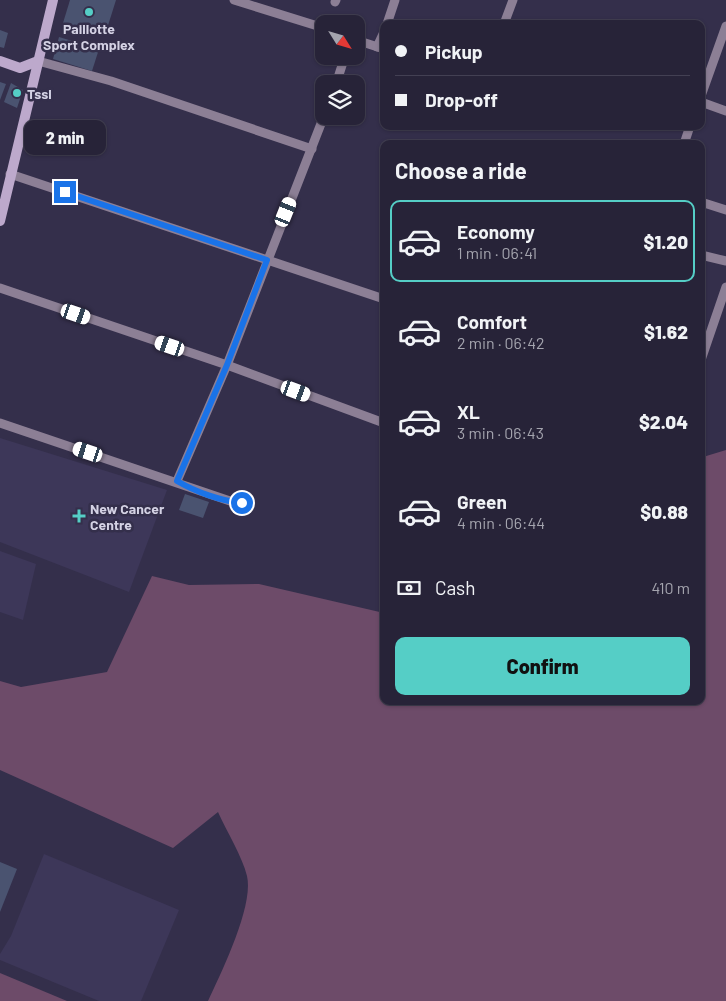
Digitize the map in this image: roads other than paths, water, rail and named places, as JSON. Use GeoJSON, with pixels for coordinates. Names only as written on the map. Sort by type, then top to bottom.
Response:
{"type":"FeatureCollection","features":[{"type":"Feature","properties":{"kind":"main road"},"geometry":{"type":"LineString","coordinates":[[0,221],[53,0]]}},
{"type":"Feature","properties":{"kind":"main road"},"geometry":{"type":"LineString","coordinates":[[0,61],[20,68],[31,90]]}},
{"type":"Feature","properties":{"kind":"main road"},"geometry":{"type":"LineString","coordinates":[[20,68],[38,61]]}},
{"type":"Feature","properties":{"kind":"street"},"geometry":{"type":"LineString","coordinates":[[234,0],[315,25]]}},
{"type":"Feature","properties":{"kind":"street"},"geometry":{"type":"LineString","coordinates":[[388,20],[395,0]]}},
{"type":"Feature","properties":{"kind":"street"},"geometry":{"type":"LineString","coordinates":[[506,20],[513,0]]}},
{"type":"Feature","properties":{"kind":"street"},"geometry":{"type":"LineString","coordinates":[[705,85],[726,26]]}},
{"type":"Feature","properties":{"kind":"street"},"geometry":{"type":"LineString","coordinates":[[365,43],[380,48]]}},
{"type":"Feature","properties":{"kind":"street"},"geometry":{"type":"LineString","coordinates":[[38,61],[112,81],[312,149]]}},
{"type":"Feature","properties":{"kind":"street"},"geometry":{"type":"LineString","coordinates":[[705,103],[726,111]]}},
{"type":"Feature","properties":{"kind":"street"},"geometry":{"type":"LineString","coordinates":[[177,481],[227,365],[321,125]]}},
{"type":"Feature","properties":{"kind":"street"},"geometry":{"type":"LineString","coordinates":[[10,174],[380,298]]}},
{"type":"Feature","properties":{"kind":"street"},"geometry":{"type":"LineString","coordinates":[[705,203],[726,210]]}},
{"type":"Feature","properties":{"kind":"street"},"geometry":{"type":"LineString","coordinates":[[705,256],[726,261]]}},
{"type":"Feature","properties":{"kind":"street"},"geometry":{"type":"LineString","coordinates":[[705,348],[726,287]]}},
{"type":"Feature","properties":{"kind":"street"},"geometry":{"type":"LineString","coordinates":[[0,288],[227,365],[380,422]]}},
{"type":"Feature","properties":{"kind":"street"},"geometry":{"type":"LineString","coordinates":[[0,423],[177,481],[206,493],[242,503]]}},
{"type":"Feature","properties":{"kind":"place","name":"Paillotte Sport Complex"},"geometry":{"type":"Point","coordinates":[89,12]}},
{"type":"Feature","properties":{"kind":"place","name":"Tssl"},"geometry":{"type":"Point","coordinates":[17,93]}},
{"type":"Feature","properties":{"kind":"place","name":"New Cancer Centre"},"geometry":{"type":"Point","coordinates":[79,516]}}]}
